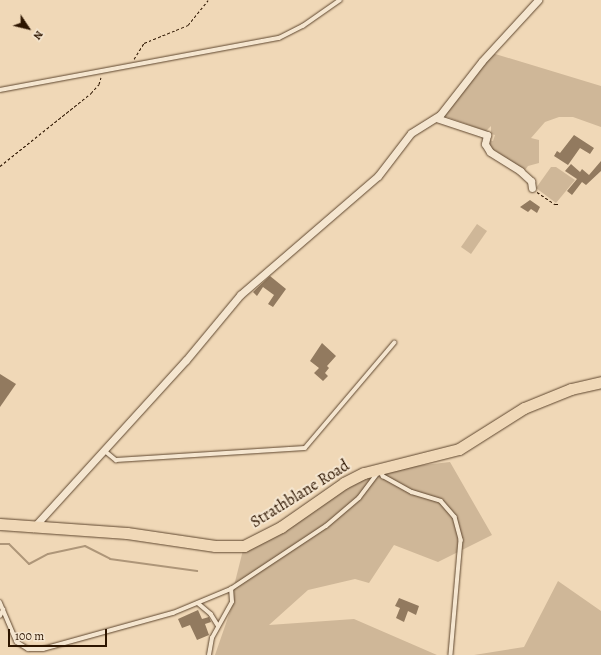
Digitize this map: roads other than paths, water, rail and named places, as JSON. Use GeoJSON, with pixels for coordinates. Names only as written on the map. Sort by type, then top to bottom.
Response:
{"type":"FeatureCollection","features":[{"type":"Feature","properties":{"kind":"main road","name":"Strathblane Road"},"geometry":{"type":"LineString","coordinates":[[0,524],[33,528],[77,528],[215,546],[244,546],[281,527],[344,483],[364,473],[459,449],[524,408],[565,391],[601,382]]}},
{"type":"Feature","properties":{"kind":"street"},"geometry":{"type":"LineString","coordinates":[[33,528],[104,450],[240,295],[378,176],[411,133],[436,118],[482,61],[538,0]]}},
{"type":"Feature","properties":{"kind":"street"},"geometry":{"type":"LineString","coordinates":[[436,118],[487,135],[485,144],[490,152],[520,171],[531,181],[532,188]]}},
{"type":"Feature","properties":{"kind":"lane"},"geometry":{"type":"LineString","coordinates":[[0,90],[35,82],[102,72],[279,38],[303,26],[340,0]]}},
{"type":"Feature","properties":{"kind":"lane"},"geometry":{"type":"LineString","coordinates":[[104,450],[116,460],[305,448],[394,343]]}},
{"type":"Feature","properties":{"kind":"lane"},"geometry":{"type":"LineString","coordinates":[[0,602],[17,642],[28,649],[43,649],[173,613],[231,590],[326,526],[359,498],[380,470],[383,476],[412,492],[441,501],[455,517],[461,540],[451,655]]}},
{"type":"Feature","properties":{"kind":"lane"},"geometry":{"type":"LineString","coordinates":[[209,655],[210,645],[218,625],[232,602],[231,590]]}},
{"type":"Feature","properties":{"kind":"lane"},"geometry":{"type":"LineString","coordinates":[[198,603],[211,614],[218,625]]}},
{"type":"Feature","properties":{"kind":"lane"},"geometry":{"type":"LineString","coordinates":[[0,616],[3,610]]}},
{"type":"Feature","properties":{"kind":"waterway"},"geometry":{"type":"LineString","coordinates":[[0,544],[9,544],[29,564],[48,554],[85,546],[110,559],[197,571]]}}]}
